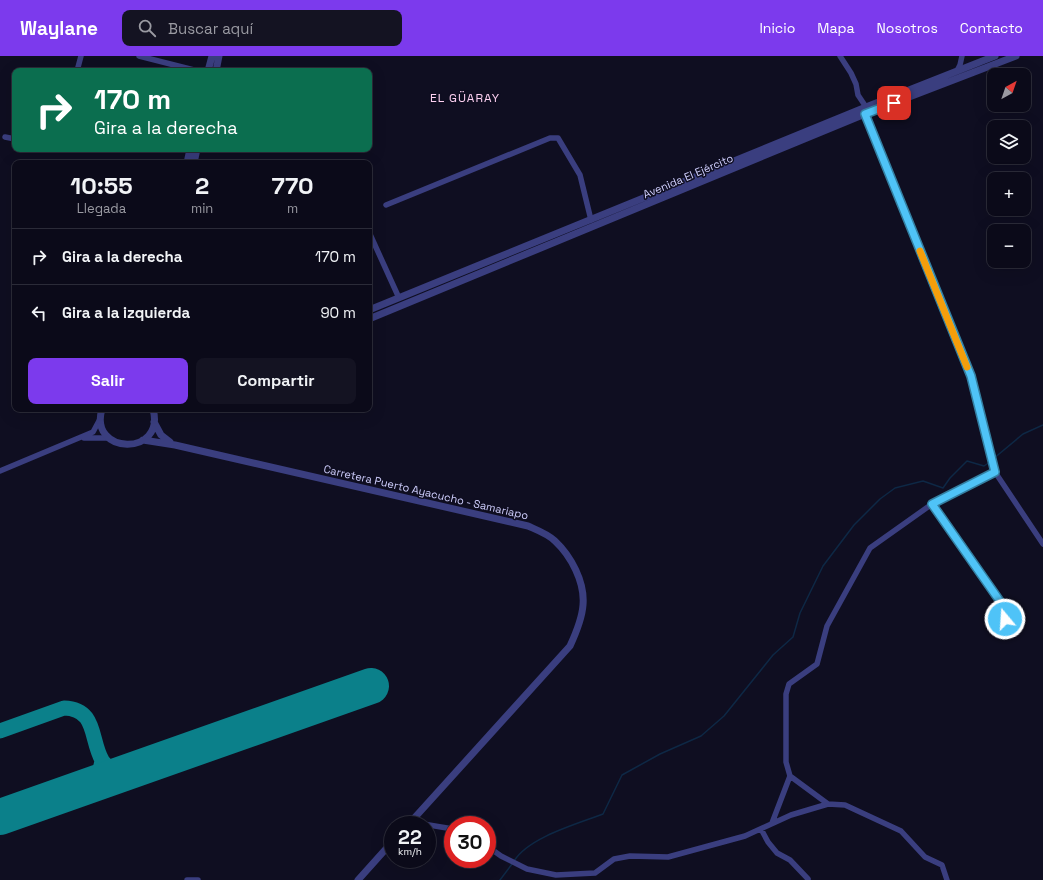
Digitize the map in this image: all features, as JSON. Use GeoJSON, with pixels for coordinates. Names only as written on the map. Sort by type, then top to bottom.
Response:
{"type":"FeatureCollection","features":[{"type":"Feature","properties":{"kind":"street"},"geometry":{"type":"LineString","coordinates":[[79,68],[81,56]]}},
{"type":"Feature","properties":{"kind":"street"},"geometry":{"type":"LineString","coordinates":[[139,56],[186,68]]}},
{"type":"Feature","properties":{"kind":"street"},"geometry":{"type":"LineString","coordinates":[[209,68],[212,56]]}},
{"type":"Feature","properties":{"kind":"street"},"geometry":{"type":"LineString","coordinates":[[217,68],[219,56]]}},
{"type":"Feature","properties":{"kind":"street"},"geometry":{"type":"LineString","coordinates":[[840,56],[856,84],[858,94],[971,376],[995,472],[1043,544]]}},
{"type":"Feature","properties":{"kind":"street"},"geometry":{"type":"LineString","coordinates":[[957,71],[962,56]]}},
{"type":"Feature","properties":{"kind":"street","name":"Avenida El Ejército"},"geometry":{"type":"LineString","coordinates":[[372,318],[995,56]]}},
{"type":"Feature","properties":{"kind":"street","name":"Avenida El Ejército"},"geometry":{"type":"LineString","coordinates":[[372,309],[866,111],[1016,56]]}},
{"type":"Feature","properties":{"kind":"street"},"geometry":{"type":"LineString","coordinates":[[5,137],[12,138]]}},
{"type":"Feature","properties":{"kind":"street"},"geometry":{"type":"LineString","coordinates":[[386,205],[550,138],[558,138],[580,175],[591,220]]}},
{"type":"Feature","properties":{"kind":"street"},"geometry":{"type":"LineString","coordinates":[[372,239],[399,298]]}},
{"type":"Feature","properties":{"kind":"street"},"geometry":{"type":"LineString","coordinates":[[0,471],[93,432],[101,412]]}},
{"type":"Feature","properties":{"kind":"street"},"geometry":{"type":"LineString","coordinates":[[100,418],[102,429],[109,438],[120,444],[133,445],[144,440],[152,429],[155,414]]}},
{"type":"Feature","properties":{"kind":"street","name":"Carretera Puerto Ayacucho - Samariapo"},"geometry":{"type":"LineString","coordinates":[[155,414],[165,439],[176,445]]}},
{"type":"Feature","properties":{"kind":"street"},"geometry":{"type":"LineString","coordinates":[[79,439],[95,437],[109,438]]}},
{"type":"Feature","properties":{"kind":"street","name":"Carretera Puerto Ayacucho - Samariapo"},"geometry":{"type":"LineString","coordinates":[[144,440],[176,445],[528,526],[554,541],[575,568],[583,604],[579,626],[570,646],[415,816]]}},
{"type":"Feature","properties":{"kind":"street"},"geometry":{"type":"LineString","coordinates":[[772,823],[790,776],[786,762],[786,694],[789,684],[817,664],[827,626],[870,548],[932,504],[995,472]]}},
{"type":"Feature","properties":{"kind":"street"},"geometry":{"type":"LineString","coordinates":[[932,504],[1004,607],[1007,631]]}},
{"type":"Feature","properties":{"kind":"street"},"geometry":{"type":"LineString","coordinates":[[790,776],[828,804]]}},
{"type":"Feature","properties":{"kind":"street"},"geometry":{"type":"LineString","coordinates":[[496,852],[527,869],[556,875],[596,872],[614,860],[630,856],[668,857],[745,836],[791,815],[828,804],[845,805],[901,831],[925,857],[942,865],[947,880]]}},
{"type":"Feature","properties":{"kind":"street"},"geometry":{"type":"LineString","coordinates":[[761,829],[768,842],[777,852],[790,860],[808,879]]}},
{"type":"Feature","properties":{"kind":"street"},"geometry":{"type":"LineString","coordinates":[[358,880],[384,851]]}},
{"type":"Feature","properties":{"kind":"street"},"geometry":{"type":"LineString","coordinates":[[187,880],[198,880]]}},
{"type":"Feature","properties":{"kind":"waterway"},"geometry":{"type":"LineString","coordinates":[[993,459],[1023,434],[1043,425]]}},
{"type":"Feature","properties":{"kind":"waterway"},"geometry":{"type":"LineString","coordinates":[[514,861],[521,852],[542,838],[603,814],[622,775],[660,754],[701,736],[724,716],[773,655],[793,637],[800,613],[823,566],[854,525],[880,499],[895,488],[923,481],[943,488],[950,478],[967,461],[984,466],[990,462]]}},
{"type":"Feature","properties":{"kind":"waterway"},"geometry":{"type":"LineString","coordinates":[[500,880],[512,864]]}},
{"type":"Feature","properties":{"kind":"taxiway"},"geometry":{"type":"LineString","coordinates":[[0,731],[64,708],[75,710],[82,714],[91,726],[98,752],[104,763],[112,768],[126,772]]}},
{"type":"Feature","properties":{"kind":"taxiway"},"geometry":{"type":"LineString","coordinates":[[91,785],[99,774],[102,761]]}},
{"type":"Feature","properties":{"kind":"runway"},"geometry":{"type":"LineString","coordinates":[[0,817],[371,686]]}},
{"type":"Feature","properties":{"kind":"slow traffic"},"geometry":{"type":"LineString","coordinates":[[920,251],[967,367]]}},
{"type":"Feature","properties":{"kind":"district","name":"EL GÜARAY"},"geometry":{"type":"Point","coordinates":[465,98]}},
{"type":"Feature","properties":{"kind":"route"},"geometry":{"type":"LineString","coordinates":[[894,103],[865,114],[971,376],[995,472],[932,504],[1004,607],[1005,619]]}}]}
